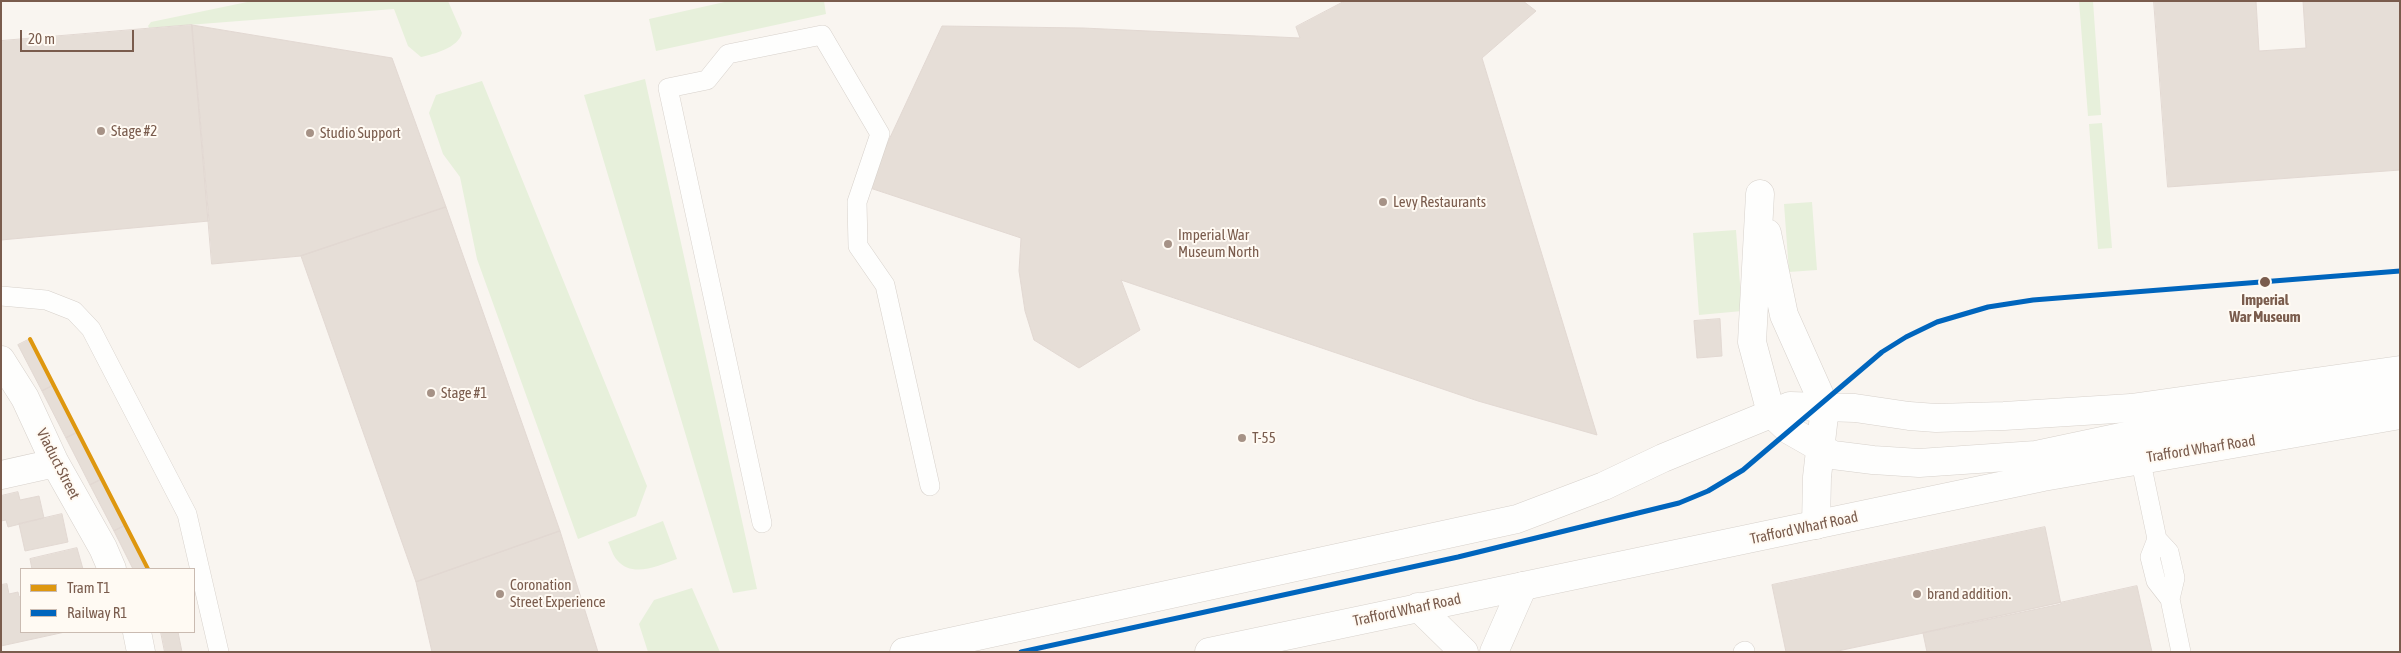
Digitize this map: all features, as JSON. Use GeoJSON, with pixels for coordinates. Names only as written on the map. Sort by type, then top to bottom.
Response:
{"type":"FeatureCollection","features":[{"type":"Feature","properties":{"kind":"street"},"geometry":{"type":"LineString","coordinates":[[1771,414],[1752,342],[1760,194],[1784,315],[1825,407],[1817,478],[1816,525]]}},
{"type":"Feature","properties":{"kind":"street","name":"Viaduct Street"},"geometry":{"type":"LineString","coordinates":[[1,360],[25,398],[55,463],[103,548],[112,568]]}},
{"type":"Feature","properties":{"kind":"street","name":"Trafford Wharf Road"},"geometry":{"type":"LineString","coordinates":[[1771,414],[1789,430],[1821,450],[1833,455],[1919,463],[1946,462],[2036,455],[2400,370]]}},
{"type":"Feature","properties":{"kind":"street","name":"Trafford Wharf Road"},"geometry":{"type":"LineString","coordinates":[[1209,652],[1816,525],[2136,433],[2395,393],[2400,395]]}},
{"type":"Feature","properties":{"kind":"street","name":"Trafford Wharf Road"},"geometry":{"type":"LineString","coordinates":[[904,652],[1517,519],[1604,486],[1663,458],[1790,406],[1825,407],[1936,418],[2004,416],[2136,433],[2400,415]]}},
{"type":"Feature","properties":{"kind":"street"},"geometry":{"type":"LineString","coordinates":[[1,475],[55,463]]}},
{"type":"Feature","properties":{"kind":"street"},"geometry":{"type":"LineString","coordinates":[[1494,652],[1523,586]]}},
{"type":"Feature","properties":{"kind":"street"},"geometry":{"type":"LineString","coordinates":[[1418,607],[1464,652]]}},
{"type":"Feature","properties":{"kind":"street"},"geometry":{"type":"LineString","coordinates":[[137,633],[141,652]]}},
{"type":"Feature","properties":{"kind":"lane"},"geometry":{"type":"LineString","coordinates":[[762,523],[668,88],[707,80],[728,54],[822,35],[880,134],[857,202],[858,246],[885,285],[930,486]]}},
{"type":"Feature","properties":{"kind":"lane"},"geometry":{"type":"LineString","coordinates":[[1,296],[46,300],[74,311],[90,329],[187,514],[219,652]]}},
{"type":"Feature","properties":{"kind":"lane"},"geometry":{"type":"LineString","coordinates":[[2136,433],[2157,539],[2169,552],[2175,578],[2170,599],[2181,652]]}},
{"type":"Feature","properties":{"kind":"green space"},"geometry":{"type":"Polygon","coordinates":[[[252,1],[448,1],[462,33],[456,43],[451,46],[439,52],[421,57],[408,46],[394,9],[149,28],[148,26],[151,22],[252,1]]]}},
{"type":"Feature","properties":{"kind":"green space"},"geometry":{"type":"Polygon","coordinates":[[[729,1],[824,1],[826,14],[656,51],[649,19],[729,1]]]}},
{"type":"Feature","properties":{"kind":"green space"},"geometry":{"type":"Polygon","coordinates":[[[2079,1],[2093,1],[2101,115],[2088,116],[2079,1]]]}},
{"type":"Feature","properties":{"kind":"green space"},"geometry":{"type":"Polygon","coordinates":[[[645,79],[757,589],[733,593],[584,95],[645,79]]]}},
{"type":"Feature","properties":{"kind":"green space"},"geometry":{"type":"Polygon","coordinates":[[[482,81],[647,486],[636,516],[578,539],[477,259],[460,177],[443,154],[429,113],[436,95],[482,81]]]}},
{"type":"Feature","properties":{"kind":"green space"},"geometry":{"type":"Polygon","coordinates":[[[2102,123],[2112,248],[2098,249],[2089,124],[2102,123]]]}},
{"type":"Feature","properties":{"kind":"green space"},"geometry":{"type":"Polygon","coordinates":[[[1812,202],[1817,270],[1789,272],[1784,204],[1812,202]]]}},
{"type":"Feature","properties":{"kind":"green space"},"geometry":{"type":"Polygon","coordinates":[[[1736,230],[1742,311],[1699,315],[1693,233],[1736,230]]]}},
{"type":"Feature","properties":{"kind":"green space"},"geometry":{"type":"Polygon","coordinates":[[[663,521],[677,559],[646,569],[638,570],[623,566],[613,554],[608,542],[663,521]]]}},
{"type":"Feature","properties":{"kind":"green space"},"geometry":{"type":"Polygon","coordinates":[[[692,588],[720,652],[648,652],[639,624],[654,600],[692,588]]]}},
{"type":"Feature","properties":{"kind":"building"},"geometry":{"type":"Polygon","coordinates":[[[1345,1],[1523,1],[1536,11],[1482,58],[1597,435],[1478,401],[1121,280],[1140,330],[1079,368],[1034,340],[1025,311],[1019,271],[1021,238],[867,187],[942,26],[1083,28],[1300,38],[1296,27],[1345,1]]]}},
{"type":"Feature","properties":{"kind":"building"},"geometry":{"type":"Polygon","coordinates":[[[2154,1],[2256,1],[2259,51],[2306,48],[2303,1],[2400,1],[2400,170],[2168,187],[2154,1]]]}},
{"type":"Feature","properties":{"kind":"building","name":"Stage #2"},"geometry":{"type":"Polygon","coordinates":[[[192,25],[209,221],[1,240],[1,41],[192,25]]]}},
{"type":"Feature","properties":{"kind":"building","name":"Studio Support"},"geometry":{"type":"Polygon","coordinates":[[[192,25],[392,58],[446,207],[301,256],[212,264],[192,25]]]}},
{"type":"Feature","properties":{"kind":"building","name":"Stage #1"},"geometry":{"type":"Polygon","coordinates":[[[446,207],[560,531],[416,582],[301,256],[446,207]]]}},
{"type":"Feature","properties":{"kind":"building"},"geometry":{"type":"Polygon","coordinates":[[[1720,319],[1722,356],[1697,358],[1694,321],[1720,319]]]}},
{"type":"Feature","properties":{"kind":"building"},"geometry":{"type":"Polygon","coordinates":[[[30,339],[54,385],[42,391],[18,345],[30,339]]]}},
{"type":"Feature","properties":{"kind":"building"},"geometry":{"type":"Polygon","coordinates":[[[54,385],[78,432],[66,438],[42,391],[54,385]]]}},
{"type":"Feature","properties":{"kind":"building"},"geometry":{"type":"Polygon","coordinates":[[[78,432],[102,479],[90,485],[66,438],[78,432]]]}},
{"type":"Feature","properties":{"kind":"building"},"geometry":{"type":"Polygon","coordinates":[[[102,479],[126,525],[114,531],[90,485],[102,479]]]}},
{"type":"Feature","properties":{"kind":"building"},"geometry":{"type":"Polygon","coordinates":[[[18,492],[20,500],[39,496],[44,518],[8,527],[6,520],[1,521],[1,496],[18,492]]]}},
{"type":"Feature","properties":{"kind":"building"},"geometry":{"type":"Polygon","coordinates":[[[62,514],[68,542],[25,551],[19,524],[62,514]]]}},
{"type":"Feature","properties":{"kind":"building"},"geometry":{"type":"Polygon","coordinates":[[[126,525],[148,568],[132,568],[114,531],[126,525]]]}},
{"type":"Feature","properties":{"kind":"building","name":"brand addition."},"geometry":{"type":"Polygon","coordinates":[[[2045,527],[2061,604],[1833,652],[1786,652],[1772,585],[2045,527]]]}},
{"type":"Feature","properties":{"kind":"building","name":"Coronation Street Experience"},"geometry":{"type":"Polygon","coordinates":[[[560,531],[598,652],[432,652],[416,582],[560,531]]]}},
{"type":"Feature","properties":{"kind":"building"},"geometry":{"type":"Polygon","coordinates":[[[77,548],[83,568],[32,568],[30,559],[77,548]]]}},
{"type":"Feature","properties":{"kind":"building"},"geometry":{"type":"Polygon","coordinates":[[[7,584],[9,594],[18,592],[20,596],[20,633],[60,633],[1,646],[1,585],[7,584]]]}},
{"type":"Feature","properties":{"kind":"building"},"geometry":{"type":"Polygon","coordinates":[[[2137,586],[2152,652],[1927,652],[1923,633],[2137,586]]]}},
{"type":"Feature","properties":{"kind":"building"},"geometry":{"type":"Polygon","coordinates":[[[161,633],[178,633],[182,652],[165,652],[161,633]]]}},
{"type":"Feature","properties":{"kind":"tram line"},"geometry":{"type":"LineString","coordinates":[[30,339],[147,568]]}},
{"type":"Feature","properties":{"kind":"tram line","name":"T1"},"geometry":{"type":"LineString","coordinates":[[30,339],[147,568]]}},
{"type":"Feature","properties":{"kind":"rail line","name":"R1"},"geometry":{"type":"LineString","coordinates":[[1021,652],[1458,557],[1679,503],[1708,491],[1743,470],[1882,352],[1906,337],[1937,322],[1988,307],[2033,300],[2400,271]]}},
{"type":"Feature","properties":{"kind":"place","name":"Stage #2"},"geometry":{"type":"Point","coordinates":[101,131]}},
{"type":"Feature","properties":{"kind":"place","name":"Studio Support"},"geometry":{"type":"Point","coordinates":[310,133]}},
{"type":"Feature","properties":{"kind":"place","name":"Levy Restaurants"},"geometry":{"type":"Point","coordinates":[1383,202]}},
{"type":"Feature","properties":{"kind":"place","name":"Imperial War Museum North"},"geometry":{"type":"Point","coordinates":[1168,244]}},
{"type":"Feature","properties":{"kind":"place","name":"Imperial War Museum"},"geometry":{"type":"Point","coordinates":[2265,282]}},
{"type":"Feature","properties":{"kind":"place","name":"Stage #1"},"geometry":{"type":"Point","coordinates":[431,393]}},
{"type":"Feature","properties":{"kind":"place","name":"T-55"},"geometry":{"type":"Point","coordinates":[1242,438]}},
{"type":"Feature","properties":{"kind":"place","name":"Coronation Street Experience"},"geometry":{"type":"Point","coordinates":[500,594]}},
{"type":"Feature","properties":{"kind":"place","name":"brand addition."},"geometry":{"type":"Point","coordinates":[1917,594]}}]}
